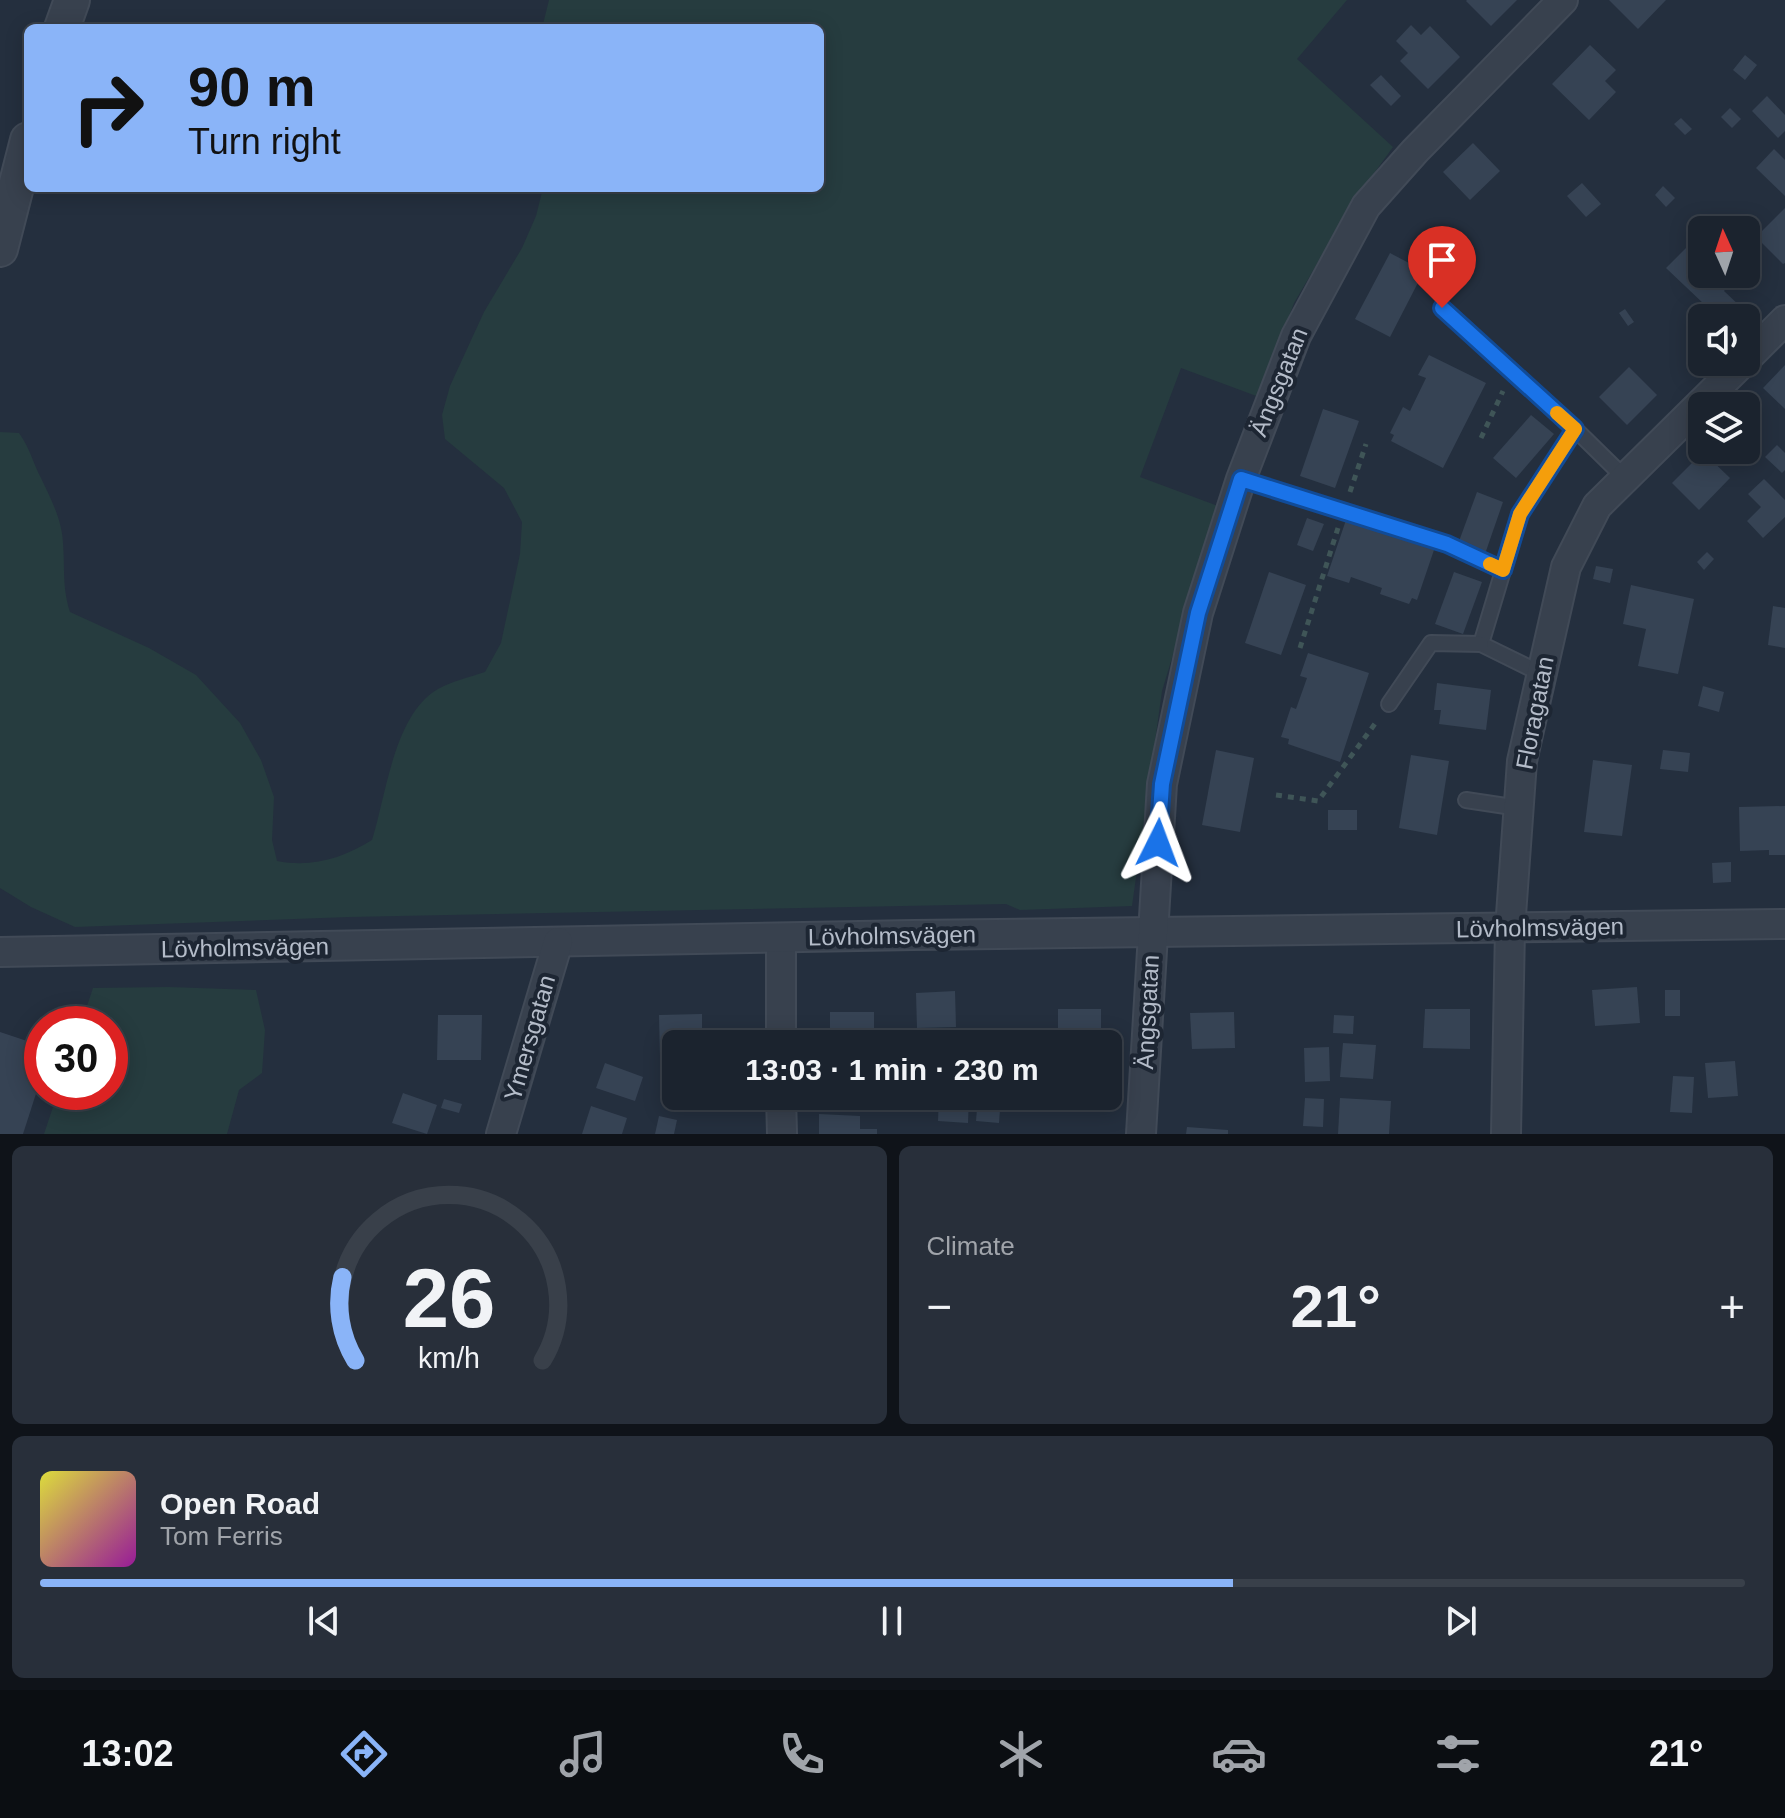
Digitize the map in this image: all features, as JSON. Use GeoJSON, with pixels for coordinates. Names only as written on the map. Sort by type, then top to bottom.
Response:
{"type":"FeatureCollection","features":[{"type":"Feature","properties":{"kind":"street"},"geometry":{"type":"LineString","coordinates":[[63,24],[72,0]]}},
{"type":"Feature","properties":{"kind":"street","name":"Ängsgatan"},"geometry":{"type":"LineString","coordinates":[[1141,1134],[1162,784],[1198,613],[1241,479],[1296,336],[1366,206],[1415,151],[1563,0]]}},
{"type":"Feature","properties":{"kind":"street"},"geometry":{"type":"LineString","coordinates":[[0,249],[24,156]]}},
{"type":"Feature","properties":{"kind":"street","name":"Floragatan"},"geometry":{"type":"LineString","coordinates":[[1760,344],[1785,320]]}},
{"type":"Feature","properties":{"kind":"street","name":"Floragatan"},"geometry":{"type":"LineString","coordinates":[[1506,1134],[1510,929],[1522,761],[1566,567],[1597,506],[1728,376]]}},
{"type":"Feature","properties":{"kind":"street","name":"Lövholmsvägen"},"geometry":{"type":"LineString","coordinates":[[0,952],[1785,924]]}},
{"type":"Feature","properties":{"kind":"street"},"geometry":{"type":"LineString","coordinates":[[781,938],[781,1030]]}},
{"type":"Feature","properties":{"kind":"street","name":"Ymersgatan"},"geometry":{"type":"LineString","coordinates":[[501,1134],[558,942]]}},
{"type":"Feature","properties":{"kind":"street"},"geometry":{"type":"LineString","coordinates":[[781,1110],[782,1134]]}},
{"type":"Feature","properties":{"kind":"lane"},"geometry":{"type":"LineString","coordinates":[[1442,308],[1625,478]]}},
{"type":"Feature","properties":{"kind":"lane"},"geometry":{"type":"LineString","coordinates":[[1481,644],[1520,514],[1575,429]]}},
{"type":"Feature","properties":{"kind":"lane"},"geometry":{"type":"LineString","coordinates":[[1241,479],[1447,544],[1503,570]]}},
{"type":"Feature","properties":{"kind":"lane"},"geometry":{"type":"LineString","coordinates":[[1389,704],[1431,643],[1481,644],[1542,674]]}},
{"type":"Feature","properties":{"kind":"lane"},"geometry":{"type":"LineString","coordinates":[[1466,800],[1519,808]]}},
{"type":"Feature","properties":{"kind":"path"},"geometry":{"type":"LineString","coordinates":[[1481,438],[1512,372]]}},
{"type":"Feature","properties":{"kind":"path"},"geometry":{"type":"LineString","coordinates":[[1300,648],[1366,444]]}},
{"type":"Feature","properties":{"kind":"path"},"geometry":{"type":"LineString","coordinates":[[1276,795],[1318,801],[1389,704]]}},
{"type":"Feature","properties":{"kind":"green space"},"geometry":{"type":"Polygon","coordinates":[[[549,0],[1347,0],[1297,59],[1393,147],[1354,201],[1294,303],[1259,397],[1181,368],[1140,477],[1218,506],[1162,691],[1132,906],[1020,910],[1006,904],[349,917],[75,927],[31,907],[0,888],[0,432],[19,433],[55,510],[61,526],[70,612],[149,648],[196,675],[240,723],[261,760],[274,797],[272,840],[277,861],[303,863],[327,860],[372,840],[401,736],[423,701],[443,686],[485,672],[501,643],[520,554],[522,522],[504,488],[445,439],[442,415],[450,386],[484,312],[522,248],[536,216],[542,192],[824,192],[824,24],[543,24],[549,0]]]}},
{"type":"Feature","properties":{"kind":"green space"},"geometry":{"type":"Polygon","coordinates":[[[93,988],[256,990],[265,1030],[262,1073],[239,1090],[227,1134],[44,1134],[52,1110],[128,1110],[128,1006],[87,1006],[93,988]]]}},
{"type":"Feature","properties":{"kind":"building"},"geometry":{"type":"Polygon","coordinates":[[[1467,0],[1517,0],[1491,26],[1467,0]]]}},
{"type":"Feature","properties":{"kind":"building"},"geometry":{"type":"Polygon","coordinates":[[[1609,0],[1666,0],[1638,29],[1609,0]]]}},
{"type":"Feature","properties":{"kind":"building"},"geometry":{"type":"Polygon","coordinates":[[[1411,25],[1421,35],[1430,26],[1460,57],[1428,89],[1400,61],[1408,53],[1396,41],[1411,25]]]}},
{"type":"Feature","properties":{"kind":"building"},"geometry":{"type":"Polygon","coordinates":[[[1590,45],[1616,70],[1605,81],[1616,92],[1589,120],[1552,84],[1590,45]]]}},
{"type":"Feature","properties":{"kind":"building"},"geometry":{"type":"Polygon","coordinates":[[[1745,55],[1757,65],[1745,80],[1733,70],[1745,55]]]}},
{"type":"Feature","properties":{"kind":"building"},"geometry":{"type":"Polygon","coordinates":[[[1381,75],[1401,96],[1391,106],[1370,85],[1381,75]]]}},
{"type":"Feature","properties":{"kind":"building"},"geometry":{"type":"Polygon","coordinates":[[[1767,96],[1785,115],[1785,131],[1778,138],[1752,111],[1767,96]]]}},
{"type":"Feature","properties":{"kind":"building"},"geometry":{"type":"Polygon","coordinates":[[[1730,108],[1741,119],[1732,128],[1721,117],[1730,108]]]}},
{"type":"Feature","properties":{"kind":"building"},"geometry":{"type":"Polygon","coordinates":[[[1681,118],[1692,129],[1685,135],[1674,124],[1681,118]]]}},
{"type":"Feature","properties":{"kind":"building"},"geometry":{"type":"Polygon","coordinates":[[[1473,143],[1500,171],[1470,200],[1443,172],[1473,143]]]}},
{"type":"Feature","properties":{"kind":"building"},"geometry":{"type":"Polygon","coordinates":[[[1774,149],[1785,160],[1785,196],[1756,168],[1774,149]]]}},
{"type":"Feature","properties":{"kind":"building"},"geometry":{"type":"Polygon","coordinates":[[[1582,183],[1601,204],[1586,217],[1567,196],[1582,183]]]}},
{"type":"Feature","properties":{"kind":"building"},"geometry":{"type":"Polygon","coordinates":[[[1663,186],[1675,198],[1666,207],[1655,195],[1663,186]]]}},
{"type":"Feature","properties":{"kind":"building"},"geometry":{"type":"Polygon","coordinates":[[[1785,208],[1785,263],[1760,241],[1760,233],[1785,208]]]}},
{"type":"Feature","properties":{"kind":"building"},"geometry":{"type":"Polygon","coordinates":[[[1688,246],[1688,288],[1727,288],[1724,291],[1738,304],[1704,304],[1666,268],[1688,246]]]}},
{"type":"Feature","properties":{"kind":"building"},"geometry":{"type":"Polygon","coordinates":[[[1390,253],[1424,271],[1390,337],[1355,319],[1390,253]]]}},
{"type":"Feature","properties":{"kind":"building"},"geometry":{"type":"Polygon","coordinates":[[[1625,309],[1634,322],[1628,326],[1619,313],[1625,309]]]}},
{"type":"Feature","properties":{"kind":"building"},"geometry":{"type":"Polygon","coordinates":[[[1429,355],[1486,383],[1443,468],[1391,441],[1394,435],[1390,433],[1403,407],[1410,411],[1426,378],[1418,375],[1429,355]]]}},
{"type":"Feature","properties":{"kind":"building"},"geometry":{"type":"Polygon","coordinates":[[[1785,365],[1785,409],[1763,388],[1785,365]]]}},
{"type":"Feature","properties":{"kind":"building"},"geometry":{"type":"Polygon","coordinates":[[[1629,367],[1657,395],[1627,425],[1599,397],[1629,367]]]}},
{"type":"Feature","properties":{"kind":"building"},"geometry":{"type":"Polygon","coordinates":[[[1323,409],[1359,421],[1335,488],[1300,476],[1323,409]]]}},
{"type":"Feature","properties":{"kind":"building"},"geometry":{"type":"Polygon","coordinates":[[[1531,415],[1554,434],[1516,478],[1493,458],[1531,415]]]}},
{"type":"Feature","properties":{"kind":"building"},"geometry":{"type":"Polygon","coordinates":[[[1777,445],[1785,453],[1785,470],[1782,473],[1765,457],[1777,445]]]}},
{"type":"Feature","properties":{"kind":"building"},"geometry":{"type":"Polygon","coordinates":[[[1691,464],[1715,464],[1730,478],[1699,510],[1672,483],[1691,464]]]}},
{"type":"Feature","properties":{"kind":"building"},"geometry":{"type":"Polygon","coordinates":[[[1764,479],[1785,500],[1785,517],[1763,538],[1747,521],[1761,507],[1748,494],[1764,479]]]}},
{"type":"Feature","properties":{"kind":"building"},"geometry":{"type":"Polygon","coordinates":[[[1477,492],[1503,502],[1485,554],[1458,544],[1477,492]]]}},
{"type":"Feature","properties":{"kind":"building"},"geometry":{"type":"Polygon","coordinates":[[[1347,517],[1435,547],[1417,600],[1412,598],[1409,604],[1380,594],[1382,588],[1351,577],[1349,583],[1327,576],[1347,517]]]}},
{"type":"Feature","properties":{"kind":"building"},"geometry":{"type":"Polygon","coordinates":[[[1307,518],[1324,524],[1313,551],[1297,545],[1307,518]]]}},
{"type":"Feature","properties":{"kind":"building"},"geometry":{"type":"Polygon","coordinates":[[[1707,552],[1714,559],[1704,570],[1697,562],[1707,552]]]}},
{"type":"Feature","properties":{"kind":"building"},"geometry":{"type":"Polygon","coordinates":[[[1596,566],[1613,569],[1610,583],[1593,579],[1596,566]]]}},
{"type":"Feature","properties":{"kind":"building"},"geometry":{"type":"Polygon","coordinates":[[[1269,572],[1306,585],[1281,655],[1245,643],[1269,572]]]}},
{"type":"Feature","properties":{"kind":"building"},"geometry":{"type":"Polygon","coordinates":[[[1454,572],[1482,582],[1463,634],[1435,624],[1454,572]]]}},
{"type":"Feature","properties":{"kind":"building"},"geometry":{"type":"Polygon","coordinates":[[[1631,585],[1694,599],[1678,674],[1638,666],[1646,629],[1623,624],[1631,585]]]}},
{"type":"Feature","properties":{"kind":"building"},"geometry":{"type":"Polygon","coordinates":[[[1773,606],[1785,608],[1785,648],[1768,645],[1773,606]]]}},
{"type":"Feature","properties":{"kind":"building"},"geometry":{"type":"Polygon","coordinates":[[[1308,653],[1369,673],[1340,762],[1288,744],[1289,739],[1281,737],[1291,707],[1296,709],[1307,678],[1300,676],[1308,653]]]}},
{"type":"Feature","properties":{"kind":"building"},"geometry":{"type":"Polygon","coordinates":[[[1437,683],[1491,690],[1486,730],[1439,724],[1441,710],[1434,710],[1437,683]]]}},
{"type":"Feature","properties":{"kind":"building"},"geometry":{"type":"Polygon","coordinates":[[[1703,686],[1724,692],[1719,712],[1698,706],[1703,686]]]}},
{"type":"Feature","properties":{"kind":"building"},"geometry":{"type":"Polygon","coordinates":[[[1216,750],[1254,758],[1240,832],[1202,825],[1216,750]]]}},
{"type":"Feature","properties":{"kind":"building"},"geometry":{"type":"Polygon","coordinates":[[[1663,750],[1690,753],[1688,772],[1660,769],[1663,750]]]}},
{"type":"Feature","properties":{"kind":"building"},"geometry":{"type":"Polygon","coordinates":[[[1411,755],[1449,761],[1437,835],[1399,828],[1411,755]]]}},
{"type":"Feature","properties":{"kind":"building"},"geometry":{"type":"Polygon","coordinates":[[[1593,760],[1632,765],[1622,836],[1584,832],[1593,760]]]}},
{"type":"Feature","properties":{"kind":"building"},"geometry":{"type":"Polygon","coordinates":[[[1785,806],[1785,855],[1769,855],[1769,850],[1740,851],[1739,807],[1785,806]]]}},
{"type":"Feature","properties":{"kind":"building"},"geometry":{"type":"Polygon","coordinates":[[[1328,810],[1357,810],[1357,830],[1328,830],[1328,810]]]}},
{"type":"Feature","properties":{"kind":"building"},"geometry":{"type":"Polygon","coordinates":[[[1731,862],[1731,882],[1713,883],[1712,863],[1731,862]]]}},
{"type":"Feature","properties":{"kind":"building"},"geometry":{"type":"Polygon","coordinates":[[[1637,987],[1640,1023],[1595,1026],[1592,990],[1637,987]]]}},
{"type":"Feature","properties":{"kind":"building"},"geometry":{"type":"Polygon","coordinates":[[[1665,990],[1680,990],[1680,1016],[1665,1016],[1665,990]]]}},
{"type":"Feature","properties":{"kind":"building"},"geometry":{"type":"Polygon","coordinates":[[[955,991],[956,1027],[917,1028],[916,993],[955,991]]]}},
{"type":"Feature","properties":{"kind":"building"},"geometry":{"type":"Polygon","coordinates":[[[1058,1009],[1101,1009],[1101,1030],[1058,1030],[1058,1009]]]}},
{"type":"Feature","properties":{"kind":"building"},"geometry":{"type":"Polygon","coordinates":[[[1425,1009],[1470,1009],[1470,1049],[1423,1048],[1425,1009]]]}},
{"type":"Feature","properties":{"kind":"building"},"geometry":{"type":"Polygon","coordinates":[[[830,1012],[874,1012],[874,1030],[830,1030],[830,1012]]]}},
{"type":"Feature","properties":{"kind":"building"},"geometry":{"type":"Polygon","coordinates":[[[1234,1012],[1235,1048],[1192,1049],[1190,1013],[1234,1012]]]}},
{"type":"Feature","properties":{"kind":"building"},"geometry":{"type":"Polygon","coordinates":[[[702,1014],[702,1030],[662,1030],[660,1058],[659,1015],[702,1014]]]}},
{"type":"Feature","properties":{"kind":"building"},"geometry":{"type":"Polygon","coordinates":[[[438,1015],[482,1015],[481,1060],[437,1060],[438,1015]]]}},
{"type":"Feature","properties":{"kind":"building"},"geometry":{"type":"Polygon","coordinates":[[[1334,1015],[1354,1016],[1353,1034],[1333,1033],[1334,1015]]]}},
{"type":"Feature","properties":{"kind":"building"},"geometry":{"type":"Polygon","coordinates":[[[0,1032],[24,1040],[24,1110],[31,1110],[23,1134],[0,1134],[0,1032]]]}},
{"type":"Feature","properties":{"kind":"building"},"geometry":{"type":"Polygon","coordinates":[[[1343,1043],[1376,1045],[1373,1079],[1340,1077],[1343,1043]]]}},
{"type":"Feature","properties":{"kind":"building"},"geometry":{"type":"Polygon","coordinates":[[[1329,1047],[1330,1081],[1305,1082],[1304,1048],[1329,1047]]]}},
{"type":"Feature","properties":{"kind":"building"},"geometry":{"type":"Polygon","coordinates":[[[1735,1061],[1738,1096],[1708,1098],[1705,1063],[1735,1061]]]}},
{"type":"Feature","properties":{"kind":"building"},"geometry":{"type":"Polygon","coordinates":[[[605,1063],[643,1077],[635,1101],[596,1088],[605,1063]]]}},
{"type":"Feature","properties":{"kind":"building"},"geometry":{"type":"Polygon","coordinates":[[[1673,1076],[1694,1077],[1692,1113],[1670,1112],[1673,1076]]]}},
{"type":"Feature","properties":{"kind":"building"},"geometry":{"type":"Polygon","coordinates":[[[403,1093],[437,1105],[427,1134],[392,1123],[403,1093]]]}},
{"type":"Feature","properties":{"kind":"building"},"geometry":{"type":"Polygon","coordinates":[[[1305,1098],[1324,1099],[1323,1127],[1303,1126],[1305,1098]]]}},
{"type":"Feature","properties":{"kind":"building"},"geometry":{"type":"Polygon","coordinates":[[[1340,1098],[1391,1101],[1389,1134],[1338,1134],[1340,1098]]]}},
{"type":"Feature","properties":{"kind":"building"},"geometry":{"type":"Polygon","coordinates":[[[444,1099],[462,1104],[459,1113],[441,1108],[444,1099]]]}},
{"type":"Feature","properties":{"kind":"building"},"geometry":{"type":"Polygon","coordinates":[[[591,1106],[627,1118],[622,1134],[582,1134],[591,1106]]]}},
{"type":"Feature","properties":{"kind":"building"},"geometry":{"type":"Polygon","coordinates":[[[938,1110],[968,1110],[968,1123],[938,1121],[938,1110]]]}},
{"type":"Feature","properties":{"kind":"building"},"geometry":{"type":"Polygon","coordinates":[[[977,1110],[1000,1110],[999,1123],[976,1121],[977,1110]]]}},
{"type":"Feature","properties":{"kind":"building"},"geometry":{"type":"Polygon","coordinates":[[[819,1114],[860,1116],[860,1129],[877,1129],[877,1134],[819,1134],[819,1114]]]}},
{"type":"Feature","properties":{"kind":"building"},"geometry":{"type":"Polygon","coordinates":[[[659,1116],[677,1120],[674,1134],[655,1134],[659,1116]]]}},
{"type":"Feature","properties":{"kind":"building"},"geometry":{"type":"Polygon","coordinates":[[[1187,1127],[1228,1130],[1228,1134],[1186,1134],[1187,1127]]]}},
{"type":"Feature","properties":{"kind":"slow traffic"},"geometry":{"type":"LineString","coordinates":[[1490,564],[1503,570],[1520,514],[1575,429],[1557,413]]}},
{"type":"Feature","properties":{"kind":"route"},"geometry":{"type":"LineString","coordinates":[[1158,843],[1162,784],[1198,613],[1241,479],[1447,544],[1503,570],[1520,514],[1575,429],[1442,308]]}}]}
